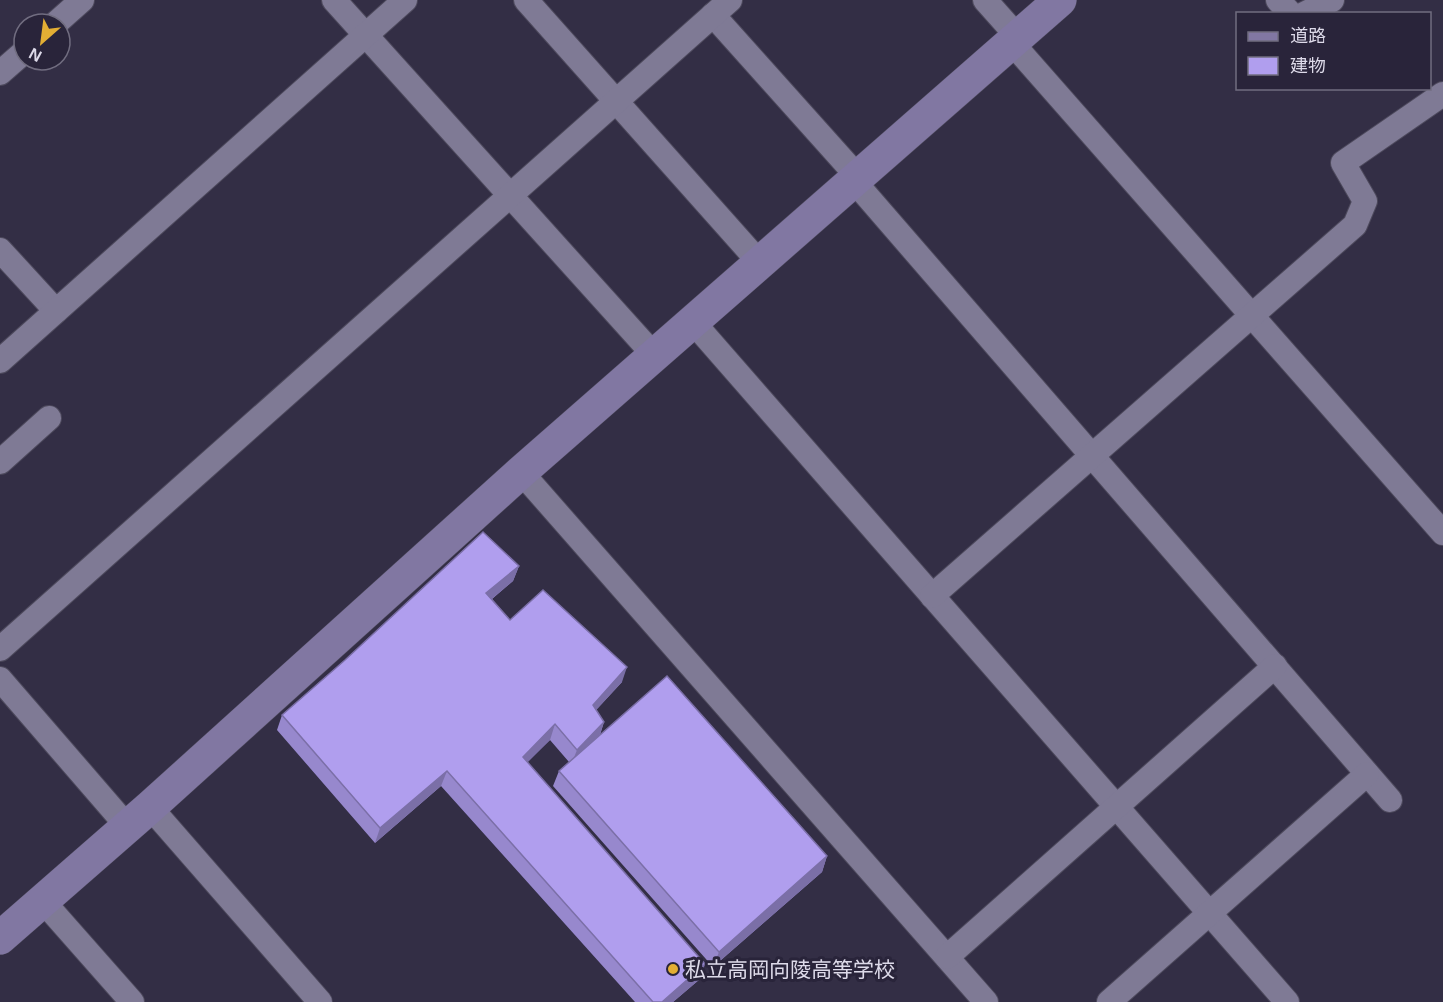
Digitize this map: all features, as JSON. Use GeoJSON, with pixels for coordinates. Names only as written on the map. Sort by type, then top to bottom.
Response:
{"type":"FeatureCollection","features":[{"type":"Feature","properties":{"kind":"street"},"geometry":{"type":"LineString","coordinates":[[68,12],[82,0]]}},
{"type":"Feature","properties":{"kind":"street"},"geometry":{"type":"LineString","coordinates":[[334,0],[654,355]]}},
{"type":"Feature","properties":{"kind":"street"},"geometry":{"type":"LineString","coordinates":[[0,361],[405,0]]}},
{"type":"Feature","properties":{"kind":"street"},"geometry":{"type":"LineString","coordinates":[[526,0],[760,263]]}},
{"type":"Feature","properties":{"kind":"street"},"geometry":{"type":"LineString","coordinates":[[985,0],[1015,40],[1251,316],[1443,533]]}},
{"type":"Feature","properties":{"kind":"street"},"geometry":{"type":"LineString","coordinates":[[0,938],[521,472],[1060,0]]}},
{"type":"Feature","properties":{"kind":"street"},"geometry":{"type":"LineString","coordinates":[[1278,0],[1289,12]]}},
{"type":"Feature","properties":{"kind":"street"},"geometry":{"type":"LineString","coordinates":[[1308,12],[1332,0]]}},
{"type":"Feature","properties":{"kind":"street"},"geometry":{"type":"LineString","coordinates":[[0,650],[510,194],[722,8],[856,179],[1390,800]]}},
{"type":"Feature","properties":{"kind":"street"},"geometry":{"type":"LineString","coordinates":[[0,73],[12,62]]}},
{"type":"Feature","properties":{"kind":"street"},"geometry":{"type":"LineString","coordinates":[[932,596],[1355,225],[1365,201],[1343,163],[1443,94]]}},
{"type":"Feature","properties":{"kind":"street"},"geometry":{"type":"LineString","coordinates":[[0,250],[56,311]]}},
{"type":"Feature","properties":{"kind":"street"},"geometry":{"type":"LineString","coordinates":[[693,322],[1287,1002]]}},
{"type":"Feature","properties":{"kind":"street"},"geometry":{"type":"LineString","coordinates":[[0,462],[49,418]]}},
{"type":"Feature","properties":{"kind":"street"},"geometry":{"type":"LineString","coordinates":[[521,472],[986,1002]]}},
{"type":"Feature","properties":{"kind":"street"},"geometry":{"type":"LineString","coordinates":[[947,957],[1275,666]]}},
{"type":"Feature","properties":{"kind":"street"},"geometry":{"type":"LineString","coordinates":[[0,679],[320,1002]]}},
{"type":"Feature","properties":{"kind":"street"},"geometry":{"type":"LineString","coordinates":[[1109,1002],[1367,774]]}},
{"type":"Feature","properties":{"kind":"street"},"geometry":{"type":"LineString","coordinates":[[42,900],[132,1002]]}},
{"type":"Feature","properties":{"kind":"building"},"geometry":{"type":"Polygon","coordinates":[[[483,532],[519,566],[486,593],[510,620],[543,590],[627,667],[593,705],[604,722],[577,750],[555,724],[523,757],[705,964],[662,1002],[653,1002],[447,771],[380,828],[282,715],[483,532]]]}},
{"type":"Feature","properties":{"kind":"building"},"geometry":{"type":"Polygon","coordinates":[[[667,676],[827,856],[719,952],[559,771],[667,676]]]}},
{"type":"Feature","properties":{"kind":"place","name":"私立高岡向陵高等学校"},"geometry":{"type":"Point","coordinates":[673,969]}}]}
